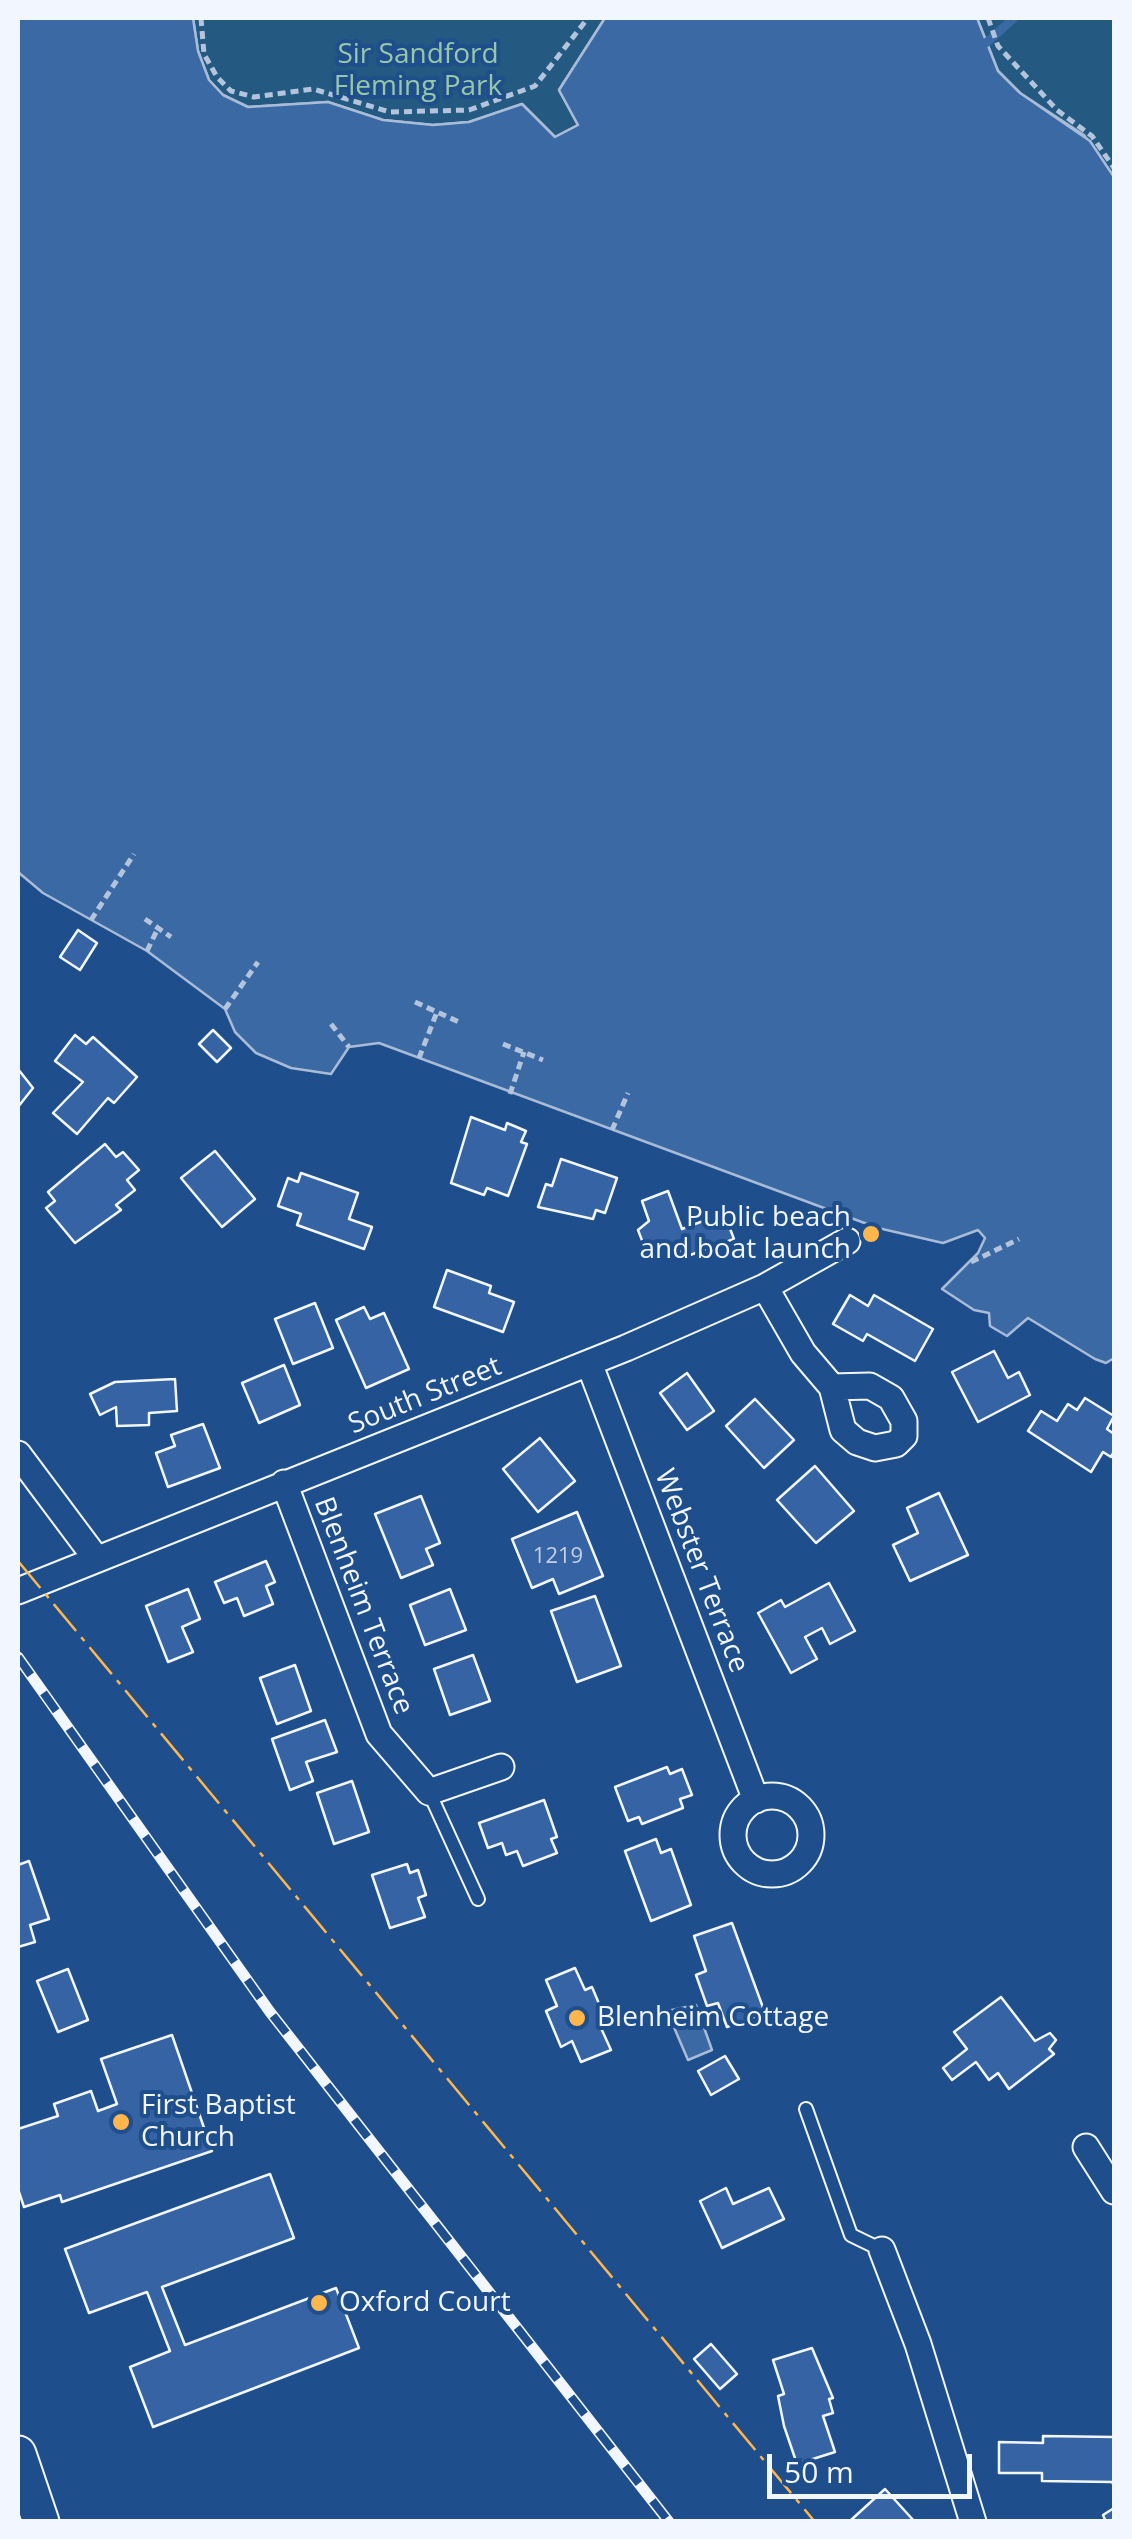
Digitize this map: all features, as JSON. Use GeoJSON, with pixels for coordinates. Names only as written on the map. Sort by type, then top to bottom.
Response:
{"type":"FeatureCollection","features":[{"type":"Feature","properties":{"kind":"main road"},"geometry":{"type":"LineString","coordinates":[[18,2454],[31,2513]]}},
{"type":"Feature","properties":{"kind":"street","name":"South Street"},"geometry":{"type":"LineString","coordinates":[[18,1590],[588,1363],[765,1287],[847,1242]]}},
{"type":"Feature","properties":{"kind":"street"},"geometry":{"type":"LineString","coordinates":[[765,1287],[803,1353],[832,1387]]}},
{"type":"Feature","properties":{"kind":"street","name":"Webster Terrace"},"geometry":{"type":"LineString","coordinates":[[588,1363],[756,1800]]}},
{"type":"Feature","properties":{"kind":"street"},"geometry":{"type":"LineString","coordinates":[[18,1454],[96,1557]]}},
{"type":"Feature","properties":{"kind":"street","name":"Blenheim Terrace"},"geometry":{"type":"LineString","coordinates":[[284,1484],[379,1734],[429,1792]]}},
{"type":"Feature","properties":{"kind":"street"},"geometry":{"type":"LineString","coordinates":[[429,1792],[501,1767]]}},
{"type":"Feature","properties":{"kind":"street"},"geometry":{"type":"LineString","coordinates":[[1086,2147],[1114,2191]]}},
{"type":"Feature","properties":{"kind":"street"},"geometry":{"type":"LineString","coordinates":[[882,2250],[918,2344],[973,2522]]}},
{"type":"Feature","properties":{"kind":"lane","name":"Blenheim Terrace"},"geometry":{"type":"LineString","coordinates":[[429,1792],[478,1899]]}},
{"type":"Feature","properties":{"kind":"lane"},"geometry":{"type":"LineString","coordinates":[[806,2110],[851,2234],[882,2250]]}},
{"type":"Feature","properties":{"kind":"path"},"geometry":{"type":"LineString","coordinates":[[200,18],[204,54],[231,92],[254,97],[313,90],[390,112],[470,110],[535,86],[588,18]]}},
{"type":"Feature","properties":{"kind":"path"},"geometry":{"type":"LineString","coordinates":[[988,18],[996,40],[1057,110],[1092,136],[1114,168]]}},
{"type":"Feature","properties":{"kind":"path"},"geometry":{"type":"LineString","coordinates":[[91,920],[134,854]]}},
{"type":"Feature","properties":{"kind":"path"},"geometry":{"type":"LineString","coordinates":[[145,919],[171,937]]}},
{"type":"Feature","properties":{"kind":"path"},"geometry":{"type":"LineString","coordinates":[[147,951],[158,928]]}},
{"type":"Feature","properties":{"kind":"path"},"geometry":{"type":"LineString","coordinates":[[225,1009],[258,962]]}},
{"type":"Feature","properties":{"kind":"path"},"geometry":{"type":"LineString","coordinates":[[415,1002],[459,1022]]}},
{"type":"Feature","properties":{"kind":"path"},"geometry":{"type":"LineString","coordinates":[[419,1058],[437,1012]]}},
{"type":"Feature","properties":{"kind":"path"},"geometry":{"type":"LineString","coordinates":[[331,1024],[349,1047]]}},
{"type":"Feature","properties":{"kind":"path"},"geometry":{"type":"LineString","coordinates":[[503,1044],[543,1060]]}},
{"type":"Feature","properties":{"kind":"path"},"geometry":{"type":"LineString","coordinates":[[510,1094],[524,1052]]}},
{"type":"Feature","properties":{"kind":"path"},"geometry":{"type":"LineString","coordinates":[[612,1130],[628,1093]]}},
{"type":"Feature","properties":{"kind":"path"},"geometry":{"type":"LineString","coordinates":[[971,1262],[1018,1239]]}},
{"type":"Feature","properties":{"kind":"green space","name":"Sir Sandford Fleming Park"},"geometry":{"type":"Polygon","coordinates":[[[193,18],[605,18],[559,90],[578,125],[555,137],[522,104],[469,122],[433,125],[383,120],[328,102],[248,107],[223,95],[209,80],[198,51],[193,18]]]}},
{"type":"Feature","properties":{"kind":"green space"},"geometry":{"type":"Polygon","coordinates":[[[977,18],[1114,18],[1114,177],[1084,135],[1020,93],[998,71],[977,18]]]}},
{"type":"Feature","properties":{"kind":"shaded area"},"geometry":{"type":"Polygon","coordinates":[[[18,18],[193,18],[198,51],[209,80],[223,95],[248,107],[328,102],[383,120],[433,125],[469,122],[522,104],[555,137],[578,125],[559,90],[605,18],[977,18],[998,71],[1020,93],[1090,141],[1114,177],[1114,1358],[1106,1363],[1095,1359],[1028,1318],[1007,1336],[990,1326],[989,1313],[974,1310],[942,1289],[978,1253],[985,1238],[978,1230],[943,1243],[878,1228],[379,1043],[349,1047],[331,1074],[291,1068],[256,1053],[235,1032],[225,1009],[147,951],[43,893],[18,872],[18,18]]]}},
{"type":"Feature","properties":{"kind":"shaded area"},"geometry":{"type":"Polygon","coordinates":[[[696,2005],[712,2050],[688,2060],[667,2011],[696,2005]]]}},
{"type":"Feature","properties":{"kind":"building"},"geometry":{"type":"Polygon","coordinates":[[[78,930],[97,943],[80,970],[60,957],[78,930]]]}},
{"type":"Feature","properties":{"kind":"building"},"geometry":{"type":"Polygon","coordinates":[[[213,1030],[231,1048],[217,1062],[199,1044],[213,1030]]]}},
{"type":"Feature","properties":{"kind":"building"},"geometry":{"type":"Polygon","coordinates":[[[75,1035],[86,1044],[93,1037],[137,1077],[114,1103],[108,1098],[77,1134],[53,1113],[83,1082],[55,1061],[75,1035]]]}},
{"type":"Feature","properties":{"kind":"building"},"geometry":{"type":"Polygon","coordinates":[[[18,1069],[33,1088],[18,1107],[18,1069]]]}},
{"type":"Feature","properties":{"kind":"building"},"geometry":{"type":"Polygon","coordinates":[[[471,1117],[505,1130],[507,1123],[526,1131],[521,1142],[527,1144],[508,1196],[487,1188],[484,1195],[451,1183],[471,1117]]]}},
{"type":"Feature","properties":{"kind":"building"},"geometry":{"type":"Polygon","coordinates":[[[105,1144],[116,1157],[123,1152],[139,1170],[127,1180],[135,1190],[116,1205],[121,1210],[75,1243],[46,1208],[55,1201],[48,1192],[105,1144]]]}},
{"type":"Feature","properties":{"kind":"building"},"geometry":{"type":"Polygon","coordinates":[[[215,1151],[255,1199],[222,1227],[181,1178],[215,1151]]]}},
{"type":"Feature","properties":{"kind":"building"},"geometry":{"type":"Polygon","coordinates":[[[561,1159],[617,1178],[605,1213],[596,1210],[593,1219],[538,1207],[546,1184],[552,1186],[561,1159]]]}},
{"type":"Feature","properties":{"kind":"building"},"geometry":{"type":"Polygon","coordinates":[[[301,1173],[358,1193],[349,1219],[372,1227],[364,1249],[297,1225],[301,1214],[278,1206],[288,1178],[298,1182],[301,1173]]]}},
{"type":"Feature","properties":{"kind":"building"},"geometry":{"type":"Polygon","coordinates":[[[668,1191],[682,1229],[724,1213],[734,1239],[682,1258],[679,1250],[656,1259],[654,1254],[648,1256],[638,1230],[649,1221],[642,1201],[668,1191]]]}},
{"type":"Feature","properties":{"kind":"building"},"geometry":{"type":"Polygon","coordinates":[[[447,1270],[491,1286],[489,1293],[514,1302],[503,1332],[434,1307],[447,1270]]]}},
{"type":"Feature","properties":{"kind":"building"},"geometry":{"type":"Polygon","coordinates":[[[850,1295],[868,1306],[874,1295],[933,1329],[915,1361],[867,1334],[863,1341],[833,1324],[850,1295]]]}},
{"type":"Feature","properties":{"kind":"building"},"geometry":{"type":"Polygon","coordinates":[[[315,1303],[333,1348],[293,1364],[275,1319],[315,1303]]]}},
{"type":"Feature","properties":{"kind":"building"},"geometry":{"type":"Polygon","coordinates":[[[364,1307],[370,1319],[384,1313],[409,1369],[366,1388],[336,1320],[364,1307]]]}},
{"type":"Feature","properties":{"kind":"building"},"geometry":{"type":"Polygon","coordinates":[[[994,1351],[1008,1378],[1019,1372],[1030,1395],[978,1422],[952,1372],[994,1351]]]}},
{"type":"Feature","properties":{"kind":"building"},"geometry":{"type":"Polygon","coordinates":[[[284,1365],[300,1405],[259,1423],[242,1383],[284,1365]]]}},
{"type":"Feature","properties":{"kind":"building"},"geometry":{"type":"Polygon","coordinates":[[[687,1373],[714,1411],[687,1430],[660,1393],[687,1373]]]}},
{"type":"Feature","properties":{"kind":"building"},"geometry":{"type":"Polygon","coordinates":[[[175,1379],[177,1411],[149,1413],[149,1425],[117,1426],[116,1407],[100,1415],[90,1394],[115,1382],[175,1379]]]}},
{"type":"Feature","properties":{"kind":"building"},"geometry":{"type":"Polygon","coordinates":[[[1085,1398],[1114,1416],[1107,1429],[1114,1434],[1114,1451],[1111,1457],[1103,1452],[1091,1472],[1028,1431],[1041,1411],[1057,1421],[1068,1404],[1077,1410],[1085,1398]]]}},
{"type":"Feature","properties":{"kind":"building"},"geometry":{"type":"Polygon","coordinates":[[[755,1399],[794,1440],[764,1468],[726,1426],[755,1399]]]}},
{"type":"Feature","properties":{"kind":"building"},"geometry":{"type":"Polygon","coordinates":[[[203,1424],[220,1468],[168,1487],[156,1453],[175,1446],[171,1435],[203,1424]]]}},
{"type":"Feature","properties":{"kind":"building"},"geometry":{"type":"Polygon","coordinates":[[[540,1438],[575,1481],[538,1512],[503,1469],[540,1438]]]}},
{"type":"Feature","properties":{"kind":"building"},"geometry":{"type":"Polygon","coordinates":[[[815,1466],[854,1511],[816,1543],[777,1500],[815,1466]]]}},
{"type":"Feature","properties":{"kind":"building"},"geometry":{"type":"Polygon","coordinates":[[[939,1493],[968,1555],[910,1581],[893,1545],[918,1533],[907,1508],[939,1493]]]}},
{"type":"Feature","properties":{"kind":"building"},"geometry":{"type":"Polygon","coordinates":[[[421,1496],[440,1543],[426,1549],[433,1565],[401,1578],[375,1514],[421,1496]]]}},
{"type":"Feature","properties":{"kind":"building"},"geometry":{"type":"Polygon","coordinates":[[[577,1512],[603,1576],[559,1594],[553,1579],[532,1588],[512,1539],[577,1512]]]}},
{"type":"Feature","properties":{"kind":"building"},"geometry":{"type":"Polygon","coordinates":[[[266,1561],[275,1582],[266,1586],[273,1604],[244,1616],[237,1598],[224,1603],[215,1582],[266,1561]]]}},
{"type":"Feature","properties":{"kind":"building"},"geometry":{"type":"Polygon","coordinates":[[[829,1583],[855,1631],[830,1644],[822,1628],[805,1637],[817,1659],[791,1673],[758,1613],[781,1600],[785,1607],[829,1583]]]}},
{"type":"Feature","properties":{"kind":"building"},"geometry":{"type":"Polygon","coordinates":[[[188,1589],[200,1619],[182,1627],[193,1652],[168,1662],[146,1606],[188,1589]]]}},
{"type":"Feature","properties":{"kind":"building"},"geometry":{"type":"Polygon","coordinates":[[[450,1589],[466,1630],[425,1645],[410,1605],[450,1589]]]}},
{"type":"Feature","properties":{"kind":"building"},"geometry":{"type":"Polygon","coordinates":[[[595,1596],[621,1666],[577,1682],[551,1611],[595,1596]]]}},
{"type":"Feature","properties":{"kind":"building"},"geometry":{"type":"Polygon","coordinates":[[[473,1655],[490,1701],[450,1715],[434,1669],[473,1655]]]}},
{"type":"Feature","properties":{"kind":"building"},"geometry":{"type":"Polygon","coordinates":[[[295,1665],[311,1711],[277,1724],[260,1678],[295,1665]]]}},
{"type":"Feature","properties":{"kind":"building"},"geometry":{"type":"Polygon","coordinates":[[[325,1720],[337,1752],[306,1762],[313,1781],[290,1790],[272,1739],[325,1720]]]}},
{"type":"Feature","properties":{"kind":"building"},"geometry":{"type":"Polygon","coordinates":[[[667,1767],[670,1774],[682,1769],[692,1795],[680,1799],[683,1808],[642,1824],[639,1817],[628,1821],[615,1787],[667,1767]]]}},
{"type":"Feature","properties":{"kind":"building"},"geometry":{"type":"Polygon","coordinates":[[[352,1781],[369,1832],[334,1844],[317,1793],[352,1781]]]}},
{"type":"Feature","properties":{"kind":"building"},"geometry":{"type":"Polygon","coordinates":[[[544,1800],[557,1837],[551,1839],[557,1853],[523,1866],[517,1851],[506,1855],[502,1843],[488,1848],[479,1823],[544,1800]]]}},
{"type":"Feature","properties":{"kind":"building"},"geometry":{"type":"Polygon","coordinates":[[[656,1839],[661,1853],[671,1849],[691,1905],[651,1921],[625,1851],[656,1839]]]}},
{"type":"Feature","properties":{"kind":"building"},"geometry":{"type":"Polygon","coordinates":[[[29,1861],[49,1919],[30,1925],[35,1942],[18,1947],[18,1865],[29,1861]]]}},
{"type":"Feature","properties":{"kind":"building"},"geometry":{"type":"Polygon","coordinates":[[[407,1864],[410,1873],[418,1870],[426,1895],[418,1898],[425,1917],[390,1928],[372,1875],[407,1864]]]}},
{"type":"Feature","properties":{"kind":"building"},"geometry":{"type":"Polygon","coordinates":[[[732,1923],[765,2013],[727,2027],[718,2003],[707,2006],[696,1975],[706,1971],[694,1936],[732,1923]]]}},
{"type":"Feature","properties":{"kind":"building","name":"Blenheim Cottage"},"geometry":{"type":"Polygon","coordinates":[[[575,1968],[585,1990],[592,1987],[608,2025],[601,2028],[611,2050],[581,2062],[572,2041],[561,2047],[546,2011],[557,2006],[546,1980],[575,1968]]]}},
{"type":"Feature","properties":{"kind":"building"},"geometry":{"type":"Polygon","coordinates":[[[68,1969],[88,2020],[58,2032],[37,1981],[68,1969]]]}},
{"type":"Feature","properties":{"kind":"building"},"geometry":{"type":"Polygon","coordinates":[[[1001,1997],[1035,2041],[1050,2033],[1056,2040],[1049,2049],[1054,2054],[1009,2089],[998,2073],[989,2080],[976,2062],[952,2080],[943,2068],[967,2049],[954,2032],[1001,1997]]]}},
{"type":"Feature","properties":{"kind":"building","name":"First Baptist Church"},"geometry":{"type":"Polygon","coordinates":[[[172,2035],[212,2151],[62,2202],[60,2195],[24,2207],[18,2189],[18,2129],[58,2116],[54,2104],[91,2091],[98,2111],[117,2104],[101,2059],[172,2035]]]}},
{"type":"Feature","properties":{"kind":"building"},"geometry":{"type":"Polygon","coordinates":[[[725,2056],[739,2079],[711,2095],[698,2071],[725,2056]]]}},
{"type":"Feature","properties":{"kind":"building","name":"Oxford Court"},"geometry":{"type":"Polygon","coordinates":[[[270,2174],[294,2238],[162,2287],[185,2345],[336,2288],[359,2348],[153,2427],[130,2367],[170,2351],[147,2292],[89,2313],[65,2249],[270,2174]]]}},
{"type":"Feature","properties":{"kind":"building"},"geometry":{"type":"Polygon","coordinates":[[[726,2188],[733,2204],[769,2188],[784,2219],[722,2248],[700,2201],[726,2188]]]}},
{"type":"Feature","properties":{"kind":"building"},"geometry":{"type":"Polygon","coordinates":[[[711,2344],[737,2374],[720,2389],[694,2359],[711,2344]]]}},
{"type":"Feature","properties":{"kind":"building"},"geometry":{"type":"Polygon","coordinates":[[[812,2348],[833,2398],[829,2399],[833,2413],[823,2416],[835,2452],[797,2464],[784,2426],[778,2396],[784,2394],[773,2360],[812,2348]]]}},
{"type":"Feature","properties":{"kind":"building"},"geometry":{"type":"Polygon","coordinates":[[[1043,2436],[1114,2437],[1114,2486],[1112,2482],[1042,2481],[1042,2473],[999,2473],[999,2442],[1043,2443],[1043,2436]]]}},
{"type":"Feature","properties":{"kind":"building"},"geometry":{"type":"Polygon","coordinates":[[[885,2489],[915,2522],[852,2522],[851,2520],[885,2489]]]}},
{"type":"Feature","properties":{"kind":"building"},"geometry":{"type":"Polygon","coordinates":[[[1114,2508],[1114,2522],[1106,2522],[1103,2515],[1114,2508]]]}},
{"type":"Feature","properties":{"kind":"waterway"},"geometry":{"type":"LineString","coordinates":[[986,43],[1014,18]]}},
{"type":"Feature","properties":{"kind":"railway"},"geometry":{"type":"LineString","coordinates":[[18,1657],[270,2012],[669,2522]]}},
{"type":"Feature","properties":{"kind":"power"},"geometry":{"type":"LineString","coordinates":[[18,1561],[815,2522]]}},
{"type":"Feature","properties":{"kind":"place","name":"Public beach and boat launch"},"geometry":{"type":"Point","coordinates":[871,1234]}},
{"type":"Feature","properties":{"kind":"place","name":"Blenheim Cottage"},"geometry":{"type":"Point","coordinates":[577,2018]}},
{"type":"Feature","properties":{"kind":"place","name":"First Baptist Church"},"geometry":{"type":"Point","coordinates":[121,2122]}},
{"type":"Feature","properties":{"kind":"place","name":"Oxford Court"},"geometry":{"type":"Point","coordinates":[319,2303]}}]}
